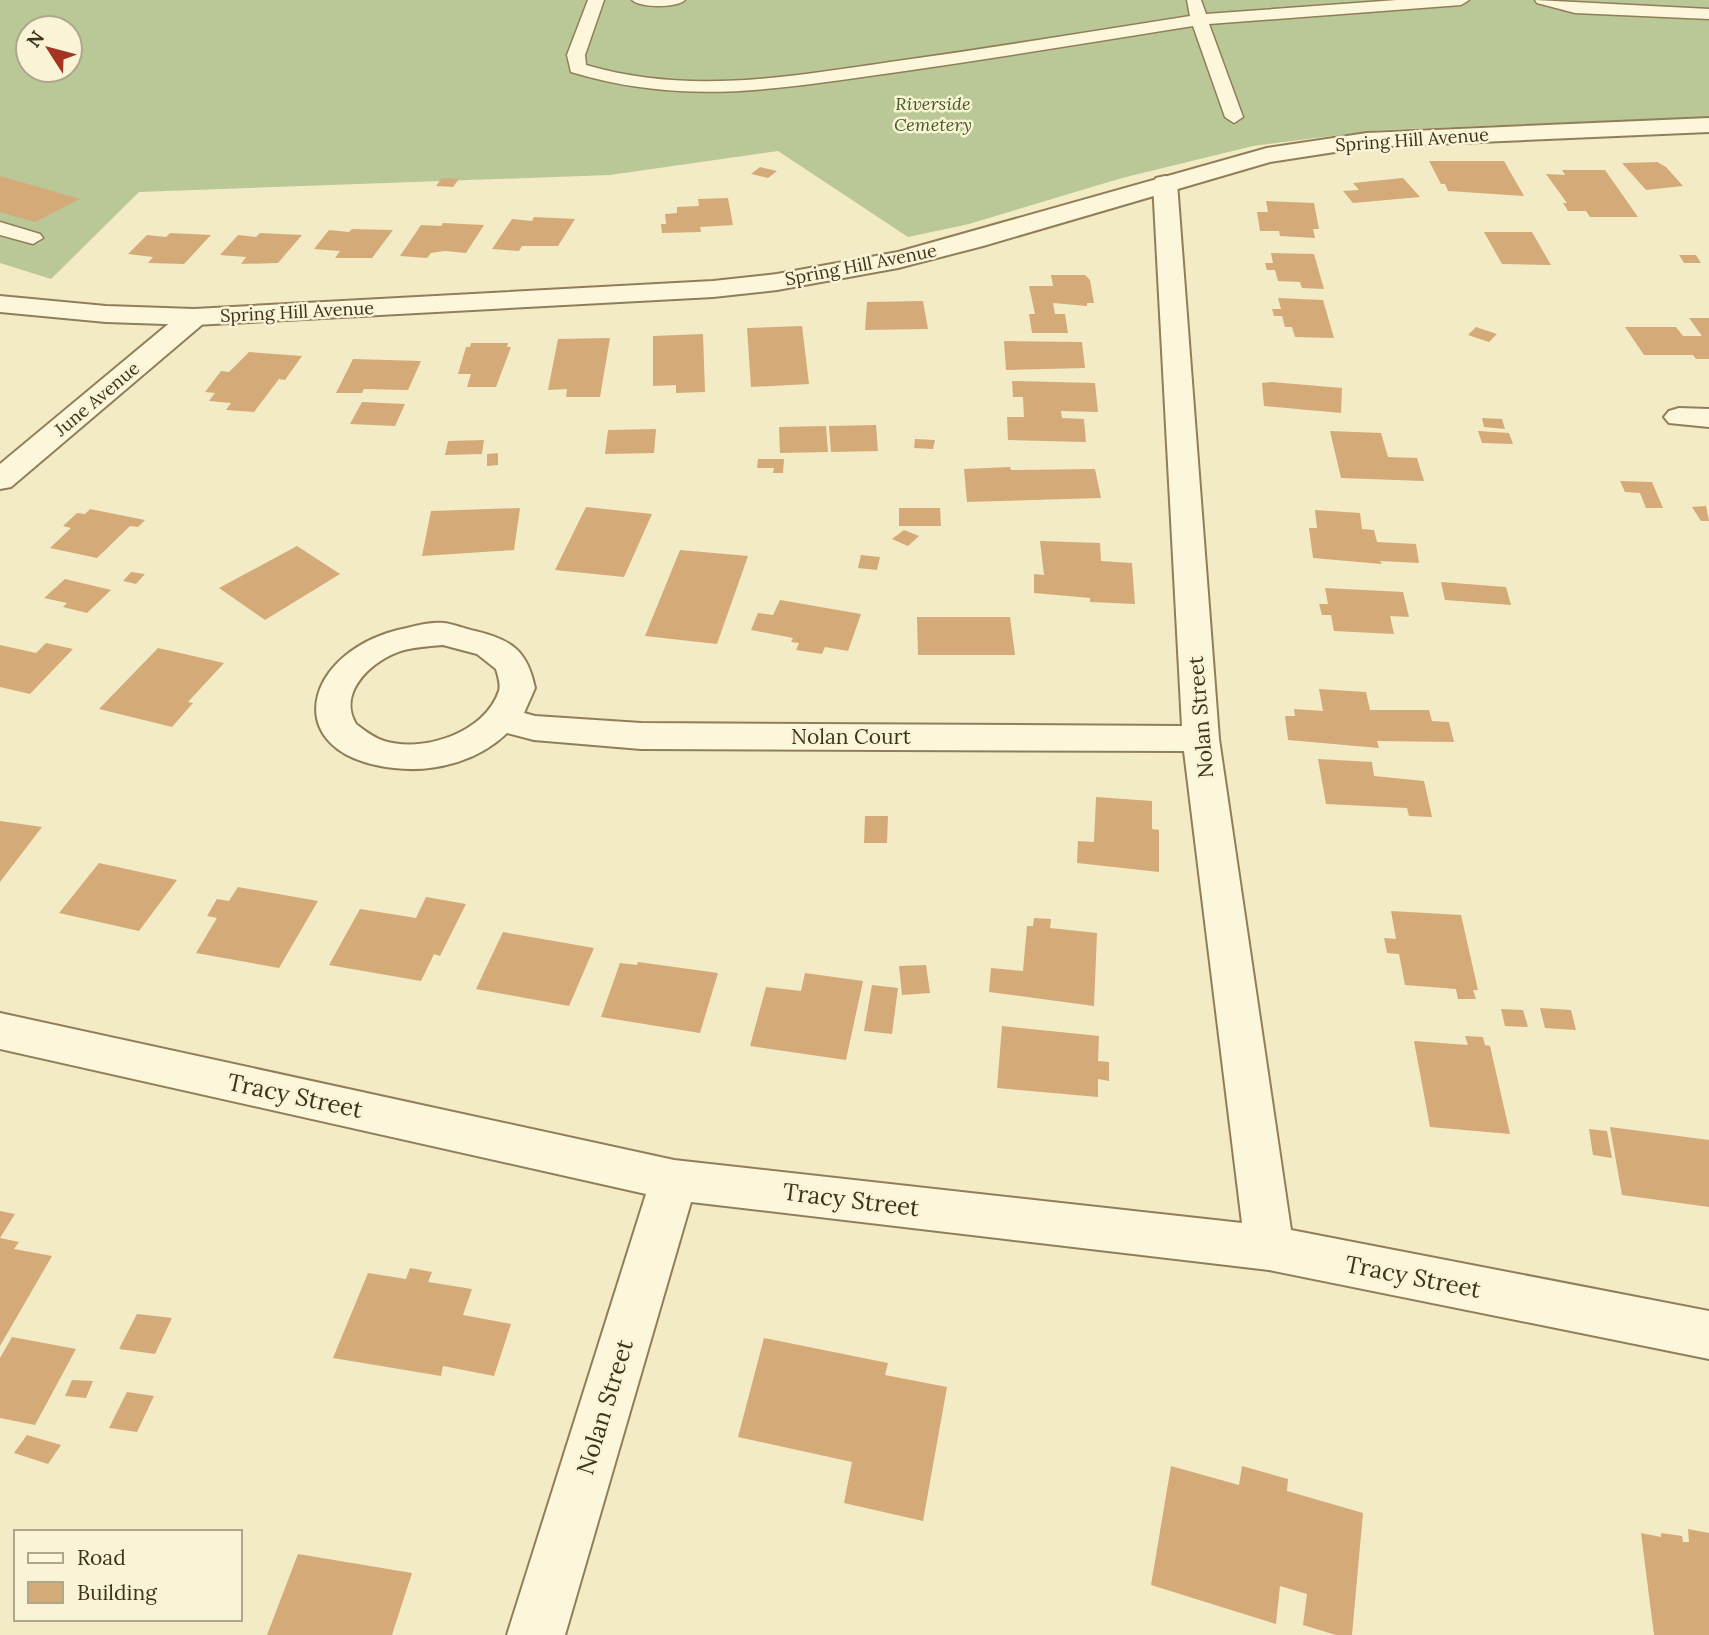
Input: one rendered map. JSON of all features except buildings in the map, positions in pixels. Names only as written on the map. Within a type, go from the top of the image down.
[{"type":"street","name":"Spring Hill Avenue","points":[[0,304],[106,314],[194,317],[614,296],[777,282],[898,260],[974,241],[1267,155],[1367,141],[1709,125]]},
{"type":"street","name":"Nolan Street","points":[[1166,183],[1201,739],[1269,1248]]},
{"type":"street","name":"June Avenue","points":[[0,480],[194,317]]},
{"type":"street","points":[[1679,417],[1709,418]]},
{"type":"street","points":[[443,634],[472,638],[492,645],[510,660],[519,679],[516,701],[504,719],[481,738],[450,751],[417,757],[395,756],[356,746],[339,731],[331,712],[334,690],[356,663],[381,647],[411,637],[443,634]]},
{"type":"street","name":"Nolan Court","points":[[504,719],[534,728],[641,736],[1201,739]]},
{"type":"street","name":"Tracy Street","points":[[0,1031],[674,1180],[1269,1248],[1709,1335]]},
{"type":"street","name":"Nolan Street","points":[[536,1635],[674,1180]]},
{"type":"lane","points":[[596,0],[576,55],[577,68],[610,80],[690,88],[796,81],[1199,20],[1461,0]]},
{"type":"lane","points":[[640,0],[677,0]]},
{"type":"lane","points":[[1193,0],[1234,117]]},
{"type":"lane","points":[[1543,0],[1574,8],[1709,14]]},
{"type":"lane","points":[[0,228],[33,238]]},
{"type":"green space","name":"Riverside Cemetery","points":[[0,0],[1709,0],[1709,117],[1380,130],[1253,146],[1122,178],[969,224],[908,237],[778,151],[610,175],[139,192],[51,279],[0,263]]}]
